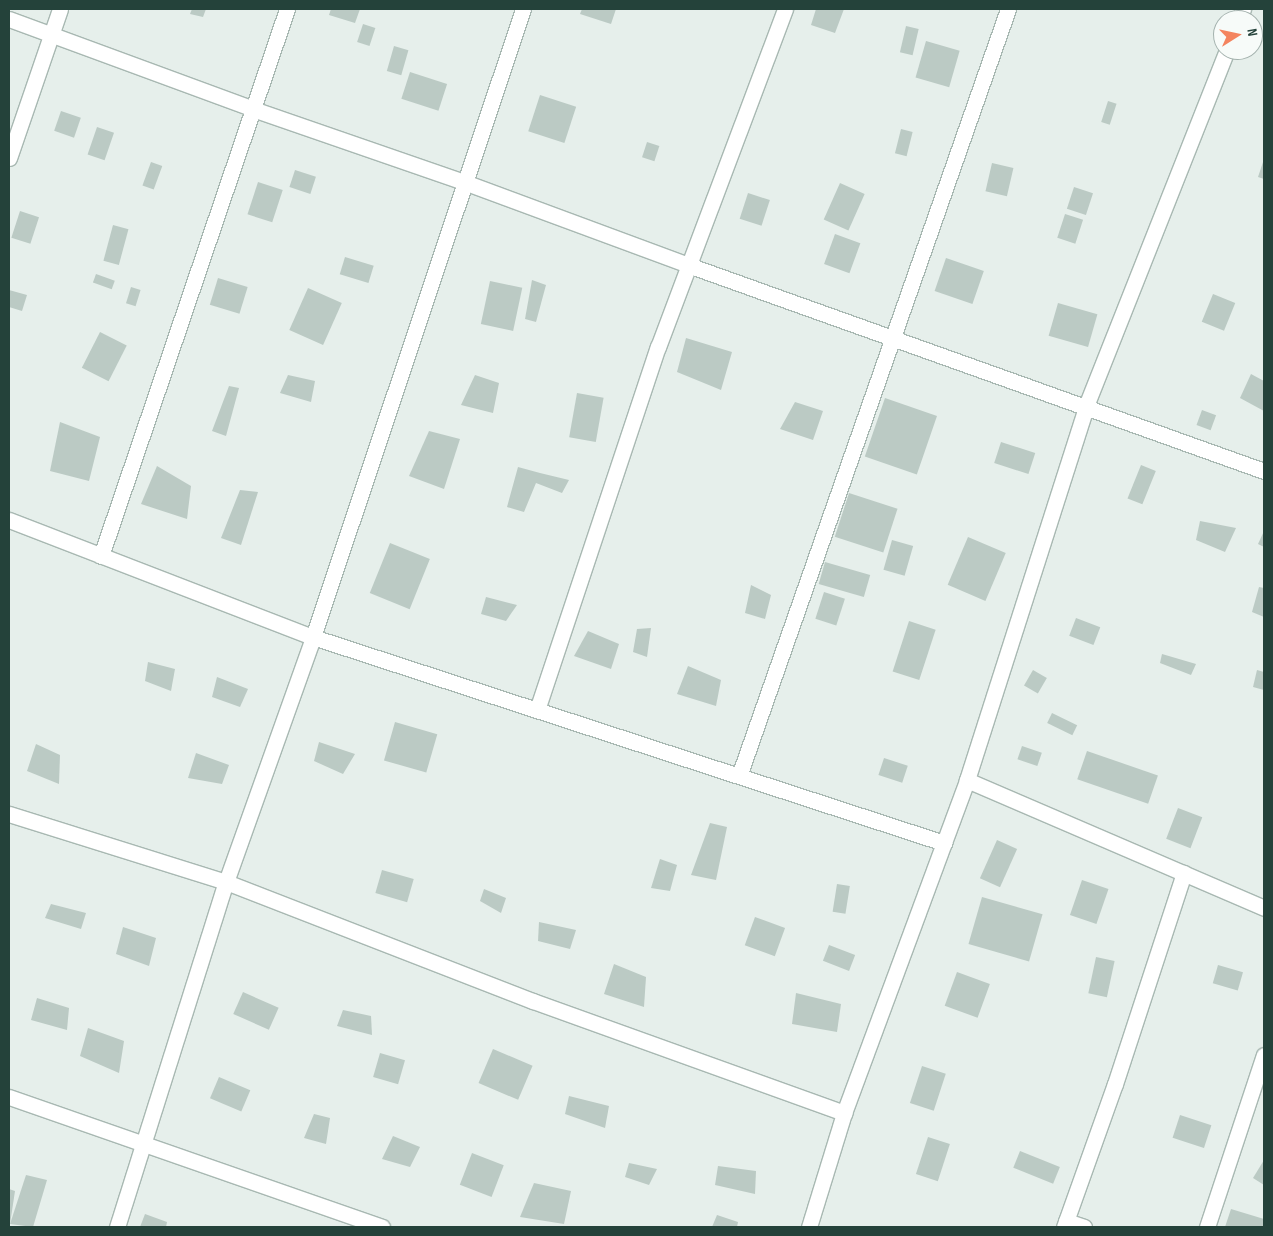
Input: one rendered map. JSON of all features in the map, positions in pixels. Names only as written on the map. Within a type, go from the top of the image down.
[{"type":"street","points":[[9,158],[60,9]]},
{"type":"street","points":[[101,556],[288,9]]},
{"type":"street","points":[[117,1227],[226,882],[313,637],[523,9]]},
{"type":"street","points":[[537,710],[658,347],[785,9]]},
{"type":"street","points":[[739,776],[1008,9]]},
{"type":"street","points":[[9,19],[253,109],[464,182],[688,265],[892,336],[1264,471]]},
{"type":"street","points":[[809,1227],[844,1113],[966,780],[1086,406],[1223,60]]},
{"type":"street","points":[[9,520],[313,637],[944,843]]},
{"type":"street","points":[[966,780],[1264,908]]},
{"type":"street","points":[[9,814],[226,882],[533,1001],[844,1113]]},
{"type":"street","points":[[1084,1227],[1065,1224],[1115,1084],[1184,874]]},
{"type":"street","points":[[1207,1227],[1264,1054]]},
{"type":"street","points":[[9,1097],[382,1227]]},
{"type":"building","points":[[192,9],[206,9],[203,17],[190,14]]},
{"type":"building","points":[[331,9],[360,9],[355,23],[329,15]]},
{"type":"building","points":[[582,9],[616,9],[611,24],[580,14]]},
{"type":"building","points":[[816,9],[844,9],[835,33],[811,25]]},
{"type":"building","points":[[363,24],[375,28],[369,46],[357,42]]},
{"type":"building","points":[[906,26],[919,29],[913,55],[900,52]]},
{"type":"building","points":[[926,41],[960,51],[949,87],[916,78]]},
{"type":"building","points":[[394,46],[408,50],[401,75],[387,71]]},
{"type":"building","points":[[410,72],[447,84],[438,111],[401,99]]},
{"type":"building","points":[[540,95],[576,107],[564,143],[528,131]]},
{"type":"building","points":[[1108,101],[1117,104],[1110,125],[1101,122]]},
{"type":"building","points":[[61,111],[81,118],[74,138],[54,131]]},
{"type":"building","points":[[97,127],[114,133],[105,160],[88,154]]},
{"type":"building","points":[[901,129],[913,132],[907,156],[895,153]]},
{"type":"building","points":[[647,142],[659,146],[654,161],[642,157]]},
{"type":"building","points":[[1264,159],[1264,179],[1258,177]]},
{"type":"building","points":[[151,162],[162,166],[154,190],[142,185]]},
{"type":"building","points":[[992,163],[1013,168],[1007,196],[985,191]]},
{"type":"building","points":[[295,170],[316,177],[310,194],[289,187]]},
{"type":"building","points":[[258,182],[283,190],[272,222],[247,214]]},
{"type":"building","points":[[840,183],[865,194],[848,231],[824,220]]},
{"type":"building","points":[[1074,187],[1093,193],[1086,215],[1067,209]]},
{"type":"building","points":[[748,193],[770,200],[762,226],[740,219]]},
{"type":"building","points":[[20,211],[39,217],[30,244],[11,238]]},
{"type":"building","points":[[1065,214],[1083,220],[1075,244],[1057,238]]},
{"type":"building","points":[[113,225],[128,229],[119,265],[103,261]]},
{"type":"building","points":[[835,234],[860,243],[849,273],[824,264]]},
{"type":"building","points":[[345,257],[374,266],[368,283],[340,274]]},
{"type":"building","points":[[946,258],[984,271],[972,304],[935,291]]},
{"type":"building","points":[[96,274],[115,281],[112,289],[93,282]]},
{"type":"building","points":[[218,278],[248,287],[239,314],[210,305]]},
{"type":"building","points":[[532,280],[546,285],[536,322],[525,319]]},
{"type":"building","points":[[490,281],[522,288],[513,331],[481,324]]},
{"type":"building","points":[[131,287],[141,290],[136,306],[126,303]]},
{"type":"building","points":[[308,288],[342,303],[323,345],[289,330]]},
{"type":"building","points":[[9,290],[27,295],[22,311],[9,307]]},
{"type":"building","points":[[1213,294],[1235,303],[1224,331],[1202,322]]},
{"type":"building","points":[[1058,303],[1097,314],[1088,347],[1049,336]]},
{"type":"building","points":[[100,332],[127,346],[109,381],[82,368]]},
{"type":"building","points":[[686,338],[732,352],[721,390],[677,372]]},
{"type":"building","points":[[1251,374],[1264,381],[1264,411],[1240,398]]},
{"type":"building","points":[[288,375],[315,381],[311,402],[280,393]]},
{"type":"building","points":[[475,375],[499,383],[493,413],[461,405]]},
{"type":"building","points":[[229,386],[239,388],[226,436],[212,431]]},
{"type":"building","points":[[577,393],[604,398],[596,442],[569,437]]},
{"type":"building","points":[[885,398],[937,416],[917,475],[865,457]]},
{"type":"building","points":[[795,402],[823,411],[813,440],[780,429]]},
{"type":"building","points":[[1202,410],[1216,415],[1211,430],[1197,425]]},
{"type":"building","points":[[60,422],[100,437],[89,481],[50,471]]},
{"type":"building","points":[[429,431],[460,439],[444,489],[409,476]]},
{"type":"building","points":[[1001,442],[1035,453],[1028,474],[994,463]]},
{"type":"building","points":[[1141,465],[1156,471],[1142,504],[1128,498]]},
{"type":"building","points":[[157,466],[191,486],[187,519],[141,504]]},
{"type":"building","points":[[518,467],[569,480],[562,493],[536,483],[524,512],[507,507]]},
{"type":"building","points":[[240,490],[258,492],[241,545],[221,538]]},
{"type":"building","points":[[849,493],[898,509],[883,553],[835,537]]},
{"type":"building","points":[[1200,521],[1236,528],[1225,552],[1196,540]]},
{"type":"building","points":[[1264,531],[1264,547],[1258,544]]},
{"type":"building","points":[[968,537],[1006,553],[985,601],[948,585]]},
{"type":"building","points":[[892,540],[913,546],[905,576],[883,570]]},
{"type":"building","points":[[390,543],[430,559],[410,609],[370,593]]},
{"type":"building","points":[[825,562],[870,575],[864,597],[819,584]]},
{"type":"building","points":[[751,585],[771,595],[765,619],[745,613]]},
{"type":"building","points":[[1259,587],[1264,588],[1264,617],[1252,612]]},
{"type":"building","points":[[824,592],[845,599],[836,625],[815,619]]},
{"type":"building","points":[[486,597],[517,605],[506,621],[481,614]]},
{"type":"building","points":[[1076,618],[1100,627],[1093,645],[1069,636]]},
{"type":"building","points":[[909,621],[936,630],[919,680],[893,671]]},
{"type":"building","points":[[651,628],[647,657],[633,652],[637,629]]},
{"type":"building","points":[[588,631],[619,644],[611,669],[574,656]]},
{"type":"building","points":[[1162,654],[1196,664],[1191,675],[1160,663]]},
{"type":"building","points":[[148,662],[175,669],[171,691],[145,681]]},
{"type":"building","points":[[688,666],[721,680],[716,706],[677,694]]},
{"type":"building","points":[[1033,670],[1047,678],[1038,694],[1024,686]]},
{"type":"building","points":[[1257,670],[1264,672],[1264,690],[1253,687]]},
{"type":"building","points":[[217,677],[248,689],[240,707],[212,697]]},
{"type":"building","points":[[1052,713],[1077,725],[1072,735],[1047,723]]},
{"type":"building","points":[[395,722],[437,734],[426,773],[384,760]]},
{"type":"building","points":[[319,742],[355,754],[343,774],[314,761]]},
{"type":"building","points":[[36,744],[60,755],[59,784],[27,771]]},
{"type":"building","points":[[1022,746],[1042,753],[1037,766],[1017,759]]},
{"type":"building","points":[[1087,751],[1158,775],[1148,804],[1077,779]]},
{"type":"building","points":[[196,753],[229,765],[222,784],[188,778]]},
{"type":"building","points":[[884,758],[908,766],[902,783],[878,775]]},
{"type":"building","points":[[1178,808],[1202,817],[1190,848],[1166,839]]},
{"type":"building","points":[[710,823],[727,827],[716,880],[691,875]]},
{"type":"building","points":[[997,840],[1017,849],[1000,887],[980,878]]},
{"type":"building","points":[[660,859],[677,865],[670,891],[651,888]]},
{"type":"building","points":[[382,870],[414,879],[407,902],[375,893]]},
{"type":"building","points":[[1082,880],[1108,889],[1096,924],[1070,915]]},
{"type":"building","points":[[837,884],[850,886],[845,914],[833,912]]},
{"type":"building","points":[[484,889],[506,898],[501,913],[480,901]]},
{"type":"building","points":[[982,897],[1043,914],[1029,961],[968,944]]},
{"type":"building","points":[[51,904],[86,913],[81,929],[45,918]]},
{"type":"building","points":[[755,917],[785,928],[775,956],[745,945]]},
{"type":"building","points":[[539,922],[576,930],[570,949],[538,941]]},
{"type":"building","points":[[123,927],[156,938],[149,966],[116,954]]},
{"type":"building","points":[[829,945],[855,955],[849,971],[823,961]]},
{"type":"building","points":[[1096,957],[1115,961],[1107,997],[1088,993]]},
{"type":"building","points":[[614,964],[646,977],[644,1007],[604,994]]},
{"type":"building","points":[[1218,965],[1243,972],[1238,990],[1213,983]]},
{"type":"building","points":[[957,972],[990,984],[978,1018],[945,1006]]},
{"type":"building","points":[[243,992],[279,1008],[269,1030],[233,1014]]},
{"type":"building","points":[[796,993],[841,1004],[837,1032],[792,1024]]},
{"type":"building","points":[[37,998],[69,1008],[67,1030],[31,1020]]},
{"type":"building","points":[[343,1010],[371,1016],[372,1035],[337,1026]]},
{"type":"building","points":[[88,1028],[124,1041],[119,1073],[80,1056]]},
{"type":"building","points":[[493,1049],[533,1066],[518,1100],[479,1083]]},
{"type":"building","points":[[380,1053],[405,1060],[398,1084],[373,1077]]},
{"type":"building","points":[[922,1066],[946,1074],[934,1111],[910,1103]]},
{"type":"building","points":[[219,1077],[250,1090],[241,1111],[210,1098]]},
{"type":"building","points":[[569,1096],[609,1106],[605,1128],[565,1114]]},
{"type":"building","points":[[314,1114],[330,1118],[326,1144],[304,1138]]},
{"type":"building","points":[[1180,1115],[1211,1125],[1204,1148],[1173,1138]]},
{"type":"building","points":[[393,1136],[420,1147],[410,1167],[382,1159]]},
{"type":"building","points":[[928,1137],[950,1144],[938,1181],[916,1174]]},
{"type":"building","points":[[1020,1151],[1060,1167],[1053,1184],[1013,1168]]},
{"type":"building","points":[[472,1153],[504,1165],[492,1197],[460,1185]]},
{"type":"building","points":[[1264,1160],[1264,1185],[1253,1178]]},
{"type":"building","points":[[629,1163],[657,1169],[649,1185],[625,1177]]},
{"type":"building","points":[[718,1166],[756,1171],[755,1194],[715,1185]]},
{"type":"building","points":[[26,1175],[47,1180],[33,1227],[10,1224]]},
{"type":"building","points":[[534,1183],[571,1191],[564,1224],[520,1217]]},
{"type":"building","points":[[9,1189],[15,1191],[10,1224],[9,1224]]},
{"type":"building","points":[[1231,1209],[1264,1219],[1264,1227],[1225,1227]]},
{"type":"building","points":[[145,1214],[167,1222],[166,1227],[140,1227]]},
{"type":"building","points":[[717,1215],[738,1222],[737,1227],[712,1227]]}]
